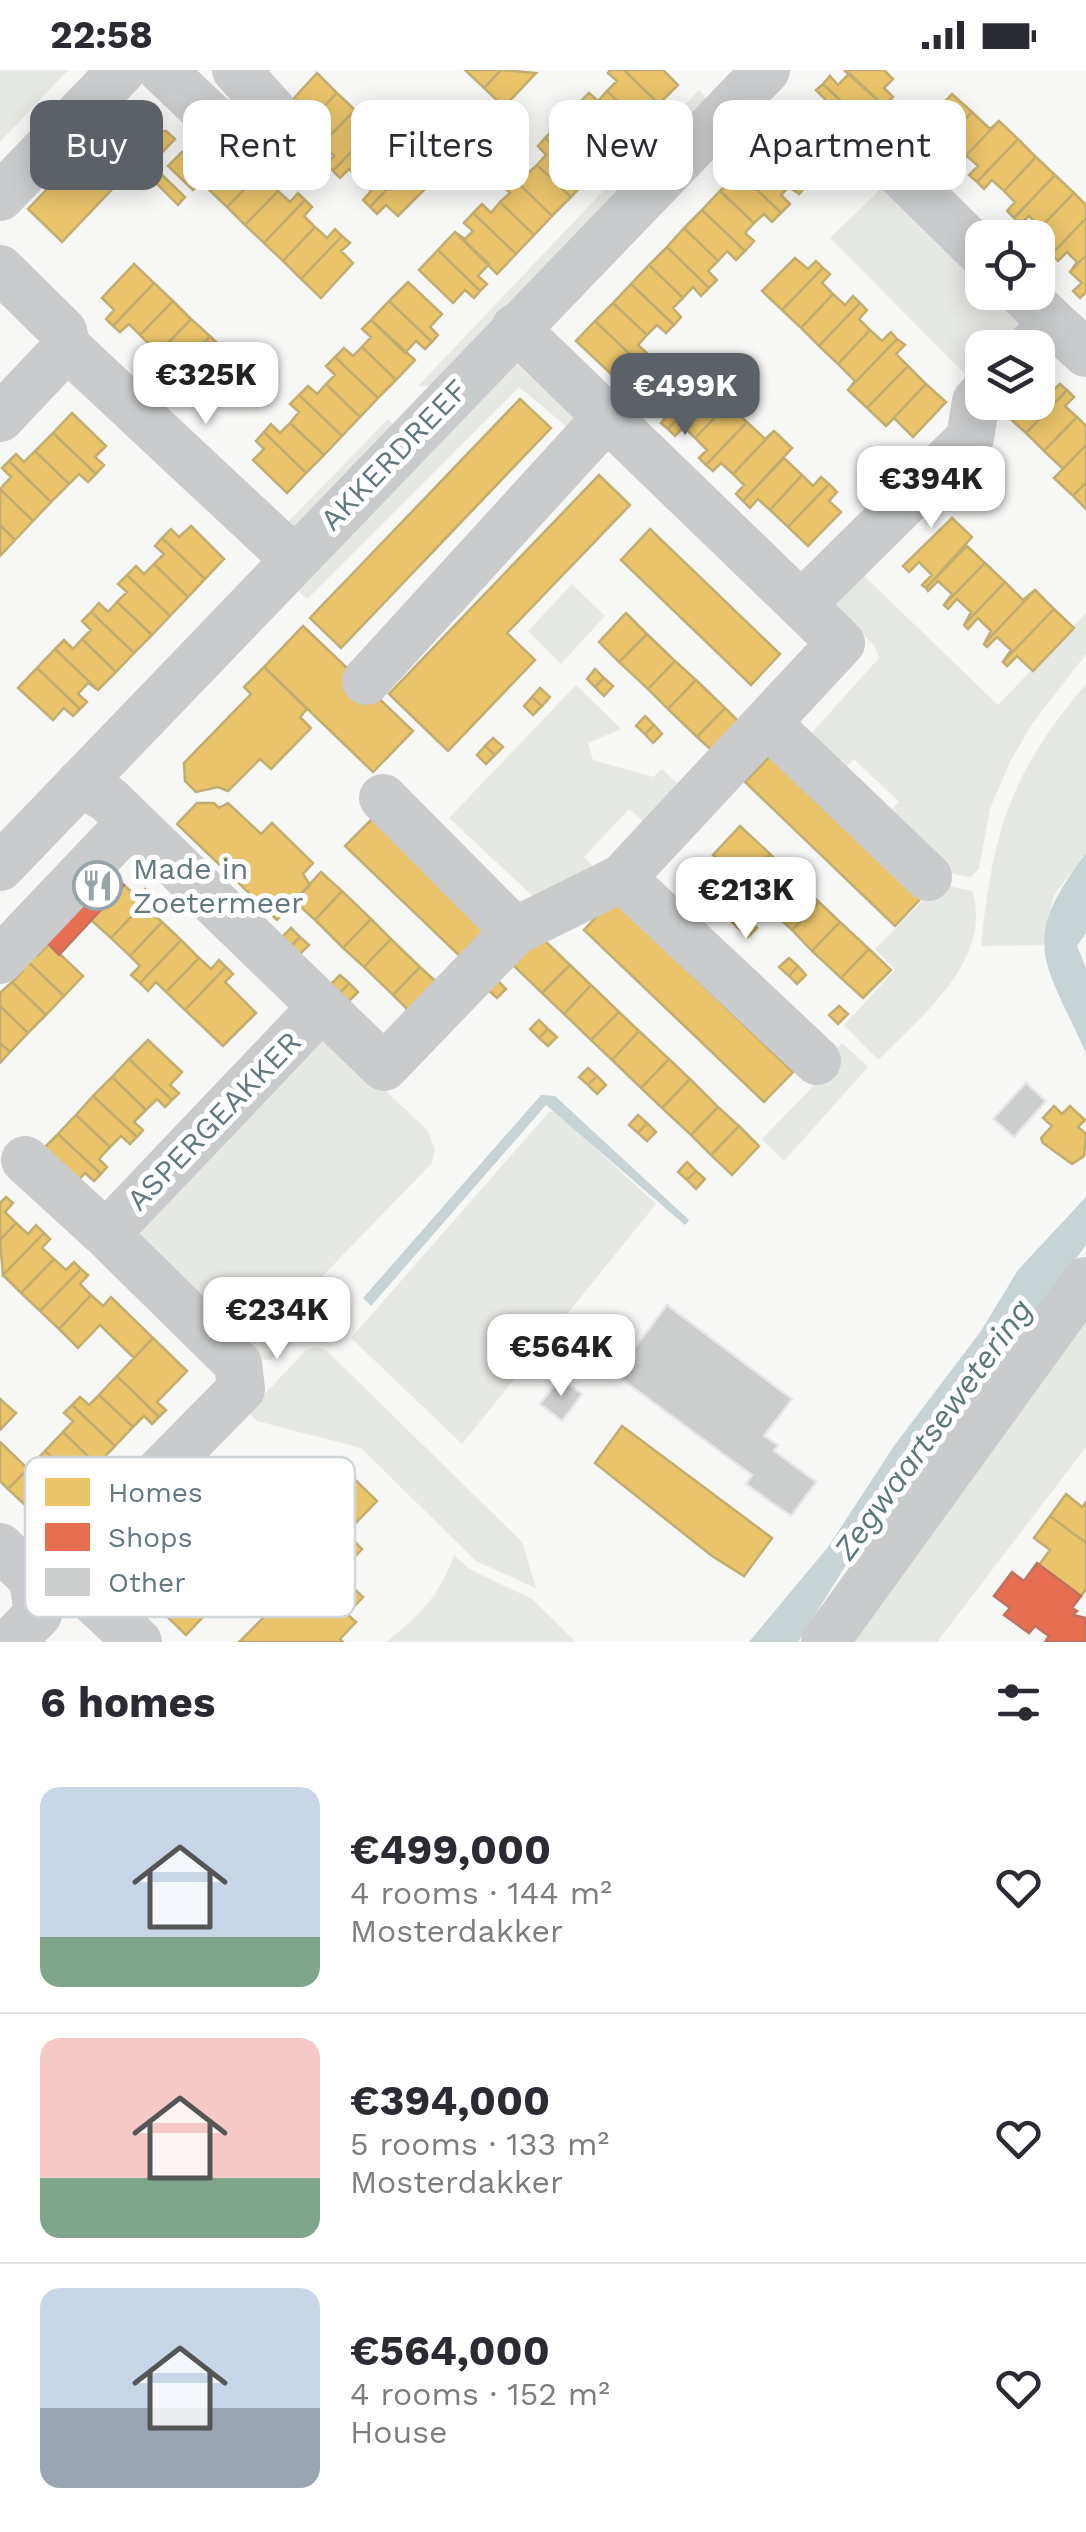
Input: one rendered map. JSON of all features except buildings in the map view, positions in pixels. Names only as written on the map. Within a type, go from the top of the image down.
[{"type":"street","points":[[0,198],[122,70]]},
{"type":"street","points":[[162,70],[257,128],[236,70]]},
{"type":"street","name":"AKKERDREEF","points":[[6,837],[294,559],[515,328],[745,77]]},
{"type":"street","points":[[917,190],[965,237]]},
{"type":"street","points":[[0,269],[63,331],[68,347],[294,559]]},
{"type":"street","points":[[58,784],[108,798],[384,1067],[515,931],[622,878],[841,643],[515,328]]},
{"type":"street","points":[[0,418],[68,347]]},
{"type":"street","points":[[366,681],[608,418]]},
{"type":"street","points":[[802,604],[970,438],[973,420]]},
{"type":"street","points":[[767,723],[928,878]]},
{"type":"street","points":[[383,798],[515,931]]},
{"type":"street","points":[[0,960],[131,822]]},
{"type":"street","points":[[622,878],[817,1062]]},
{"type":"street","name":"ASPERGEAKKER","points":[[106,1234],[322,1008]]},
{"type":"street","name":"ASPERGEAKKER","points":[[26,1160],[238,1364],[241,1388],[160,1457]]},
{"type":"street","points":[[825,1642],[1086,1281]]},
{"type":"street","points":[[12,1642],[35,1617]]},
{"type":"street","points":[[103,1617],[138,1642]]},
{"type":"shaded area","points":[[0,70],[68,70],[40,100],[30,100],[30,110],[0,142]]},
{"type":"shaded area","points":[[699,90],[709,100],[693,117],[693,100],[690,100]]},
{"type":"shaded area","points":[[604,190],[624,190],[439,386],[418,386]]},
{"type":"shaded area","points":[[880,190],[896,190],[965,261],[965,310],[1015,310],[1024,319],[1013,330],[965,330],[965,374],[830,238]]},
{"type":"shaded area","points":[[510,358],[579,421],[571,430],[519,387],[307,599],[292,585]]},
{"type":"shaded area","points":[[388,419],[400,430],[296,534],[286,524]]},
{"type":"shaded area","points":[[859,571],[998,705],[1086,613],[1086,654],[1032,724],[1010,762],[990,808],[979,869],[970,877],[944,872],[886,815],[899,802],[854,759],[841,772],[807,738],[879,658],[874,645],[828,602]]},
{"type":"shaded area","points":[[572,584],[605,616],[561,664],[528,631]]},
{"type":"shaded area","points":[[1086,684],[1086,853],[1054,895],[1043,945],[981,946],[992,869],[1010,805],[1039,747]]},
{"type":"shaded area","points":[[576,685],[621,729],[588,743],[593,760],[653,777],[662,769],[679,785],[646,823],[629,809],[584,857],[597,871],[539,902],[449,818]]},
{"type":"shaded area","points":[[939,884],[972,891],[976,916],[973,940],[949,985],[878,1060],[844,1025],[895,970],[875,949]]},
{"type":"shaded area","points":[[321,1029],[427,1130],[435,1149],[432,1163],[307,1292],[307,1332],[270,1360],[260,1359],[141,1239],[141,1224]]},
{"type":"shaded area","points":[[842,1043],[868,1067],[784,1161],[762,1139],[827,1072],[821,1066]]},
{"type":"shaded area","points":[[549,1112],[556,1112],[656,1204],[462,1444],[351,1338]]},
{"type":"shaded area","points":[[1086,1314],[1086,1447],[937,1642],[852,1642]]},
{"type":"shaded area","points":[[306,1350],[326,1350],[522,1542],[536,1588],[476,1561],[361,1448],[257,1421],[248,1412]]},
{"type":"shaded area","points":[[454,1555],[469,1569],[532,1599],[576,1642],[386,1642],[427,1604]]},
{"type":"water","points":[[1086,853],[1086,933],[1077,946],[1086,968],[1086,1053],[1050,972],[1045,931],[1051,909]]},
{"type":"water","points":[[541,1095],[555,1096],[689,1220],[685,1225],[546,1105],[371,1306],[363,1298]]},
{"type":"water","name":"Zegwaartsewetering","points":[[1086,1197],[1086,1245],[865,1554],[846,1565],[798,1642],[749,1642],[828,1547],[894,1446],[981,1331],[1018,1270]]},
{"type":"place","name":"Made in Zoetermeer","points":[[98,886]]}]
